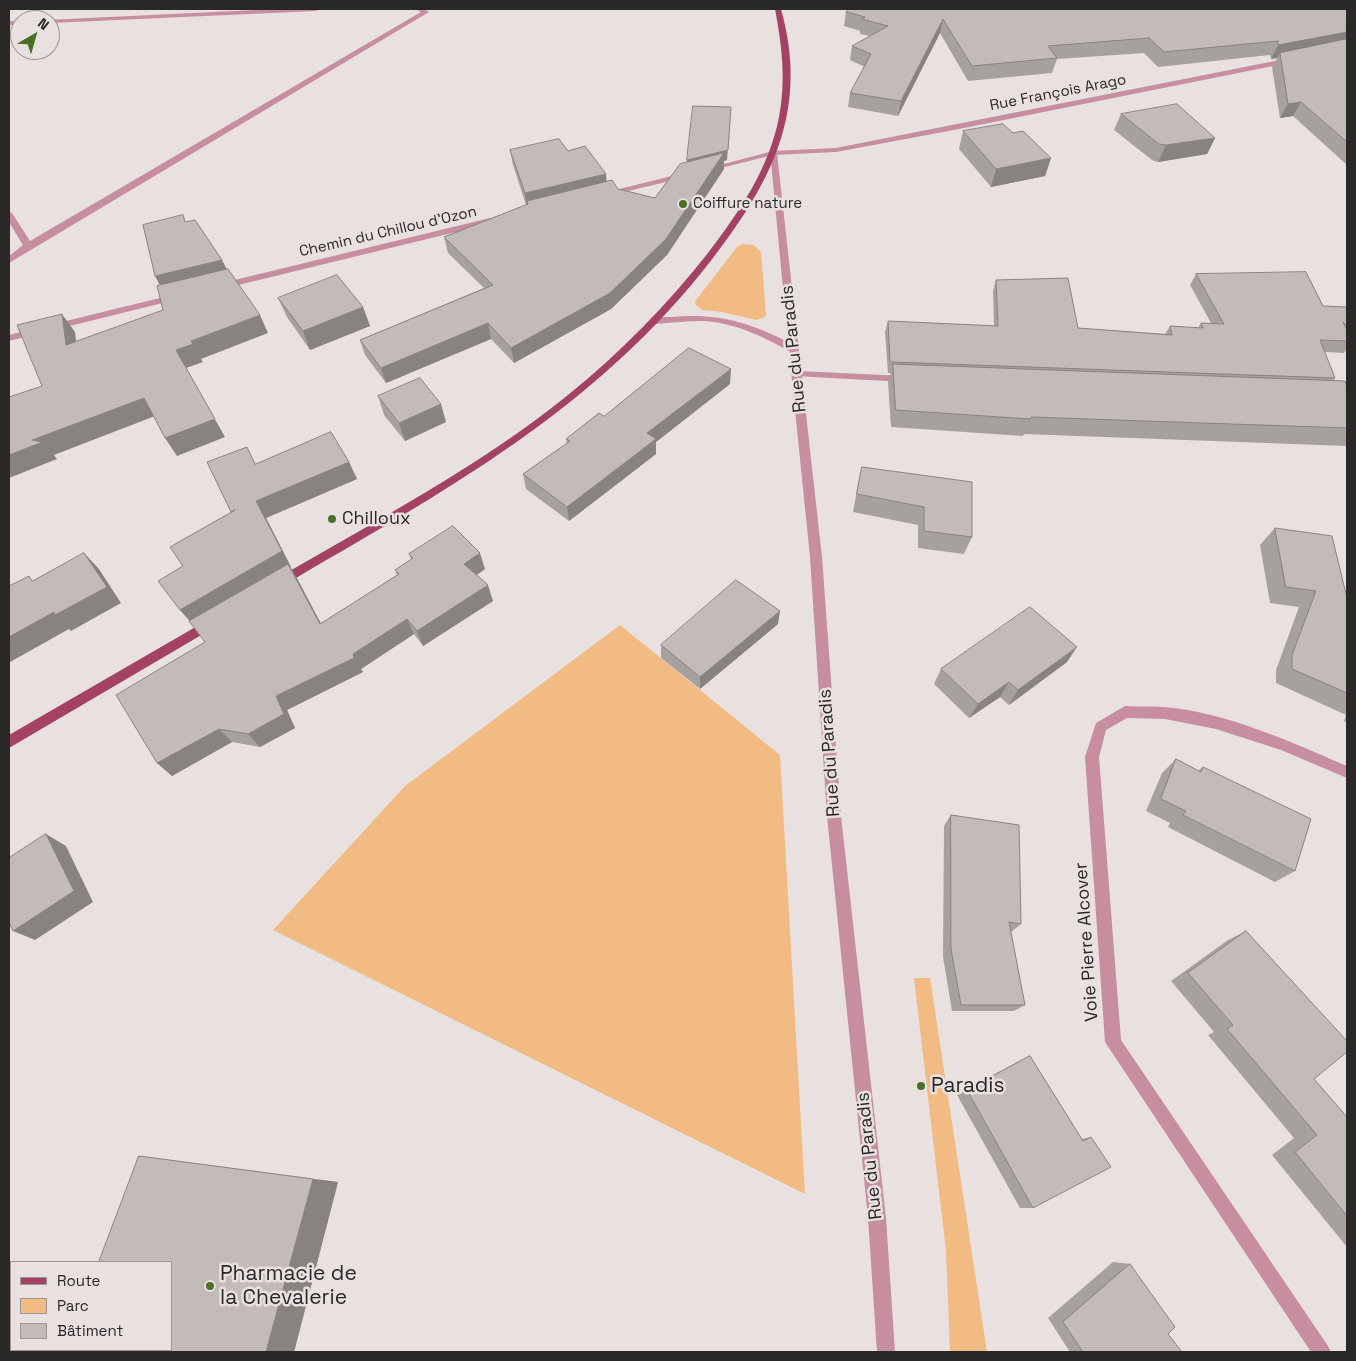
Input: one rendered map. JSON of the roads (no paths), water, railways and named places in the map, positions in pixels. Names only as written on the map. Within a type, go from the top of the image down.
[{"type":"main road","points":[[273,586],[456,478],[515,439],[608,365],[655,321],[697,274],[736,221],[757,187],[773,153],[786,98],[787,57],[778,9]]},
{"type":"main road","points":[[9,742],[222,616]]},
{"type":"street","points":[[60,21],[316,9]]},
{"type":"street","points":[[9,260],[28,246],[426,12],[418,9]]},
{"type":"street","name":"Rue François Arago","points":[[773,153],[836,150],[1299,58]]},
{"type":"street","points":[[703,170],[773,153]]},
{"type":"street","name":"Rue du Paradis","points":[[773,153],[816,556],[834,816],[877,1218],[886,1324],[886,1352]]},
{"type":"street","points":[[596,196],[693,173]]},
{"type":"street","points":[[9,215],[28,246]]},
{"type":"street","name":"Chemin du Chillou d'Ozon","points":[[210,289],[499,219]]},
{"type":"street","points":[[9,338],[181,296]]},
{"type":"street","points":[[655,321],[704,318],[728,322],[750,327],[794,349]]},
{"type":"street","points":[[798,374],[915,379]]},
{"type":"street","name":"Voie Pierre Alcover","points":[[1322,1352],[1113,1042],[1092,757],[1101,727],[1126,712],[1164,713],[1216,723],[1284,745],[1347,772]]},
{"type":"place","name":"Coiffure nature","points":[[683,204]]},
{"type":"place","name":"Chilloux","points":[[332,519]]},
{"type":"place","name":"Paradis","points":[[921,1086]]},
{"type":"place","name":"Pharmacie de la Chevalerie","points":[[210,1286]]}]
